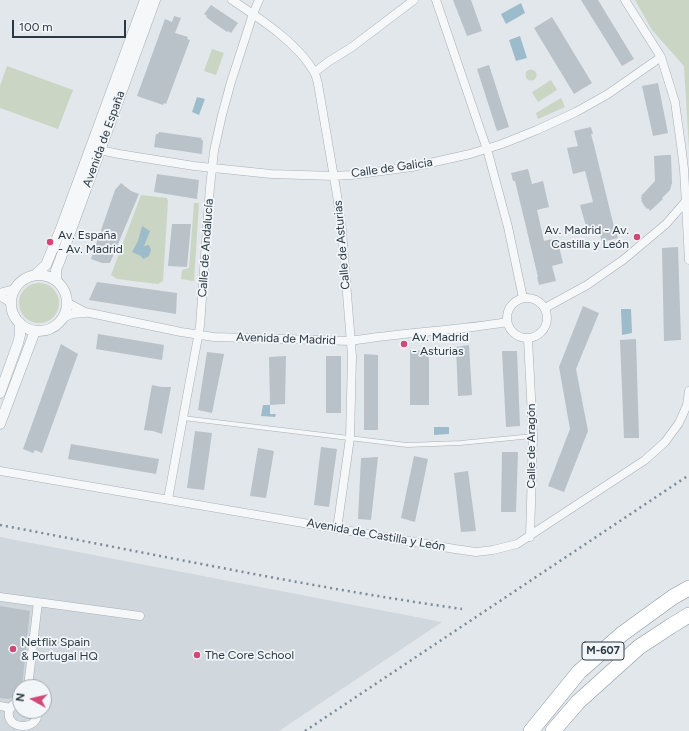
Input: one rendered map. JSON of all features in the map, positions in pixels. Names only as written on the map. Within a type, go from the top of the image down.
[{"type":"highway","name":"M-607","points":[[531,731],[579,672],[590,662],[622,634],[673,597],[689,588]]},
{"type":"highway","name":"M-607","points":[[553,731],[578,702],[639,647],[689,615]]},
{"type":"highway","points":[[562,731],[587,702],[602,680]]},
{"type":"street","name":"Avenida de España","points":[[36,274],[46,265],[60,232],[145,0]]},
{"type":"street","name":"Avenida de España","points":[[56,280],[56,270],[155,0]]},
{"type":"street","name":"Calle de Asturias","points":[[232,0],[253,14],[298,49],[315,72],[334,176],[342,231],[352,356],[350,438],[337,529]]},
{"type":"street","name":"Calle de Andalucía","points":[[168,499],[198,335],[214,151],[231,82],[259,0]]},
{"type":"street","points":[[315,72],[352,47],[414,0]]},
{"type":"street","points":[[436,0],[487,149],[508,227],[523,298]]},
{"type":"street","points":[[625,0],[661,57],[675,102],[687,184],[689,260]]},
{"type":"street","name":"Calle de Galicia","points":[[100,150],[212,169],[271,174],[334,176],[412,167],[487,149],[537,130],[576,112],[608,94],[661,57]]},
{"type":"street","points":[[545,308],[587,284],[623,260],[669,220],[687,200]]},
{"type":"street","points":[[36,274],[50,276],[56,280],[62,285],[68,303],[67,310],[63,318],[53,328],[44,331],[28,329],[20,323],[13,313],[11,303],[14,289],[20,282],[36,274]]},
{"type":"street","points":[[0,294],[14,289]]},
{"type":"street","points":[[0,294],[11,303]]},
{"type":"street","points":[[530,297],[536,299],[542,303],[545,308],[548,317],[547,324],[539,335],[528,339],[518,336],[511,330],[507,322],[507,315],[512,303],[523,298],[530,297]]},
{"type":"street","name":"Avenida de Madrid","points":[[68,303],[85,312],[181,332],[214,336],[351,341],[367,338],[444,331],[507,322]]},
{"type":"street","points":[[63,318],[72,314],[85,312]]},
{"type":"street","points":[[0,393],[18,344],[20,323]]},
{"type":"street","points":[[0,424],[35,331]]},
{"type":"street","name":"Calle de Aragón","points":[[528,339],[533,436],[530,537]]},
{"type":"street","name":"Avenida de Castilla y León","points":[[0,471],[476,552],[493,550],[517,544],[530,537],[645,460],[665,442],[679,424],[687,404],[689,391]]},
{"type":"street","points":[[0,597],[140,616]]},
{"type":"street","points":[[29,679],[38,602]]},
{"type":"street","points":[[0,706],[11,708],[5,716],[13,725],[21,730],[33,725],[37,719]]},
{"type":"lane","points":[[183,418],[407,445],[460,443],[533,436]]},
{"type":"shaded area","name":"The Core School","points":[[0,537],[442,622],[279,731],[0,731]]},
{"type":"green space","points":[[635,0],[689,0],[689,149],[684,66],[652,30]]},
{"type":"green space","points":[[212,49],[224,53],[216,75],[204,71]]},
{"type":"green space","points":[[7,66],[73,90],[58,129],[0,108],[0,86]]},
{"type":"green space","points":[[531,69],[535,71],[537,75],[535,79],[531,81],[527,79],[525,75],[527,71]]},
{"type":"green space","points":[[551,80],[557,90],[538,102],[532,92]]},
{"type":"green space","points":[[561,98],[565,107],[538,119],[536,113]]},
{"type":"green space","points":[[141,195],[167,198],[168,201],[163,281],[158,284],[117,279],[111,275]]},
{"type":"green space","points":[[194,203],[199,203],[194,281],[181,279],[182,270],[189,268]]},
{"type":"green space","points":[[43,283],[50,286],[56,292],[59,303],[58,311],[50,320],[43,323],[35,323],[28,320],[20,311],[19,299],[22,292],[31,284]]},
{"type":"water","points":[[521,3],[525,13],[506,24],[501,14]]},
{"type":"water","points":[[520,36],[527,58],[516,61],[509,40]]},
{"type":"water","points":[[197,97],[205,99],[199,115],[192,112]]},
{"type":"water","points":[[142,226],[150,231],[144,246],[149,245],[151,250],[149,256],[143,259],[141,256],[132,252],[138,241]]},
{"type":"water","points":[[621,309],[631,309],[632,333],[622,335]]},
{"type":"water","points":[[263,405],[270,405],[270,414],[276,414],[275,417],[261,416]]},
{"type":"water","points":[[434,427],[449,427],[449,434],[434,435]]},
{"type":"building","points":[[453,0],[471,0],[482,31],[467,36]]},
{"type":"building","points":[[581,0],[598,0],[634,59],[622,66]]},
{"type":"building","points":[[211,5],[238,23],[231,33],[228,31],[227,32],[206,17],[207,16],[204,14]]},
{"type":"building","points":[[174,16],[181,18],[175,33],[188,37],[187,39],[190,40],[166,104],[164,103],[163,105],[137,96],[165,19],[172,22]]},
{"type":"building","points":[[552,17],[592,83],[574,94],[534,28]]},
{"type":"building","points":[[489,65],[509,127],[497,131],[477,69]]},
{"type":"building","points":[[658,83],[668,133],[653,136],[642,86]]},
{"type":"building","points":[[591,127],[593,134],[591,134],[618,238],[602,242],[598,227],[587,230],[580,205],[593,202],[585,171],[573,174],[567,148],[578,146],[574,131]]},
{"type":"building","points":[[159,132],[202,138],[202,154],[154,147],[156,134]]},
{"type":"building","points":[[671,155],[672,183],[670,190],[650,211],[641,201],[641,196],[655,181],[654,156]]},
{"type":"building","points":[[528,169],[532,184],[543,181],[549,207],[537,210],[544,241],[557,238],[563,263],[552,266],[556,281],[539,285],[515,181],[513,181],[511,173]]},
{"type":"building","points":[[157,174],[199,180],[197,199],[154,192]]},
{"type":"building","points":[[121,183],[131,191],[139,194],[110,263],[102,263],[91,259],[115,190]]},
{"type":"building","points":[[172,224],[191,224],[187,267],[168,266]]},
{"type":"building","points":[[678,247],[681,340],[664,341],[662,248]]},
{"type":"building","points":[[97,282],[177,293],[176,314],[89,300]]},
{"type":"building","points":[[583,306],[599,313],[576,369],[588,431],[564,492],[548,486],[570,429],[559,367]]},
{"type":"building","points":[[98,334],[164,345],[162,360],[96,349]]},
{"type":"building","points":[[636,339],[639,438],[624,438],[620,340]]},
{"type":"building","points":[[61,344],[78,354],[42,453],[35,450],[33,453],[23,449]]},
{"type":"building","points":[[469,345],[472,395],[458,396],[456,347]]},
{"type":"building","points":[[410,350],[429,351],[429,405],[410,405]]},
{"type":"building","points":[[502,351],[517,351],[520,426],[506,427]]},
{"type":"building","points":[[207,352],[224,354],[212,413],[198,410]]},
{"type":"building","points":[[364,354],[378,355],[378,430],[364,430]]},
{"type":"building","points":[[286,356],[285,404],[270,405],[269,357]]},
{"type":"building","points":[[326,356],[341,356],[341,413],[326,413]]},
{"type":"building","points":[[152,385],[171,387],[162,434],[144,430]]},
{"type":"building","points":[[195,431],[212,433],[204,490],[187,488]]},
{"type":"building","points":[[71,444],[159,459],[156,474],[68,459]]},
{"type":"building","points":[[321,447],[337,449],[329,507],[314,505]]},
{"type":"building","points":[[258,448],[274,451],[266,498],[250,496]]},
{"type":"building","points":[[502,452],[518,452],[516,512],[501,512]]},
{"type":"building","points":[[414,456],[428,459],[415,522],[401,518]]},
{"type":"building","points":[[378,457],[371,520],[358,519],[361,458]]},
{"type":"building","points":[[468,471],[476,531],[461,532],[454,473]]},
{"type":"building","name":"Netflix Spain & Portugal HQ","points":[[0,606],[30,611],[23,679],[12,679],[12,698],[0,698]]},
{"type":"railway","points":[[305,731],[689,475]]},
{"type":"railway","points":[[0,525],[346,591],[462,609]]},
{"type":"place","name":"Av. Madrid - Av. Castilla y León","points":[[637,237]]},
{"type":"place","name":"Av. España - Av. Madrid","points":[[50,242]]},
{"type":"place","name":"Av. Madrid - Asturias","points":[[404,344]]},
{"type":"place","name":"Netflix Spain & Portugal HQ","points":[[13,649]]},
{"type":"place","name":"The Core School","points":[[197,655]]}]
